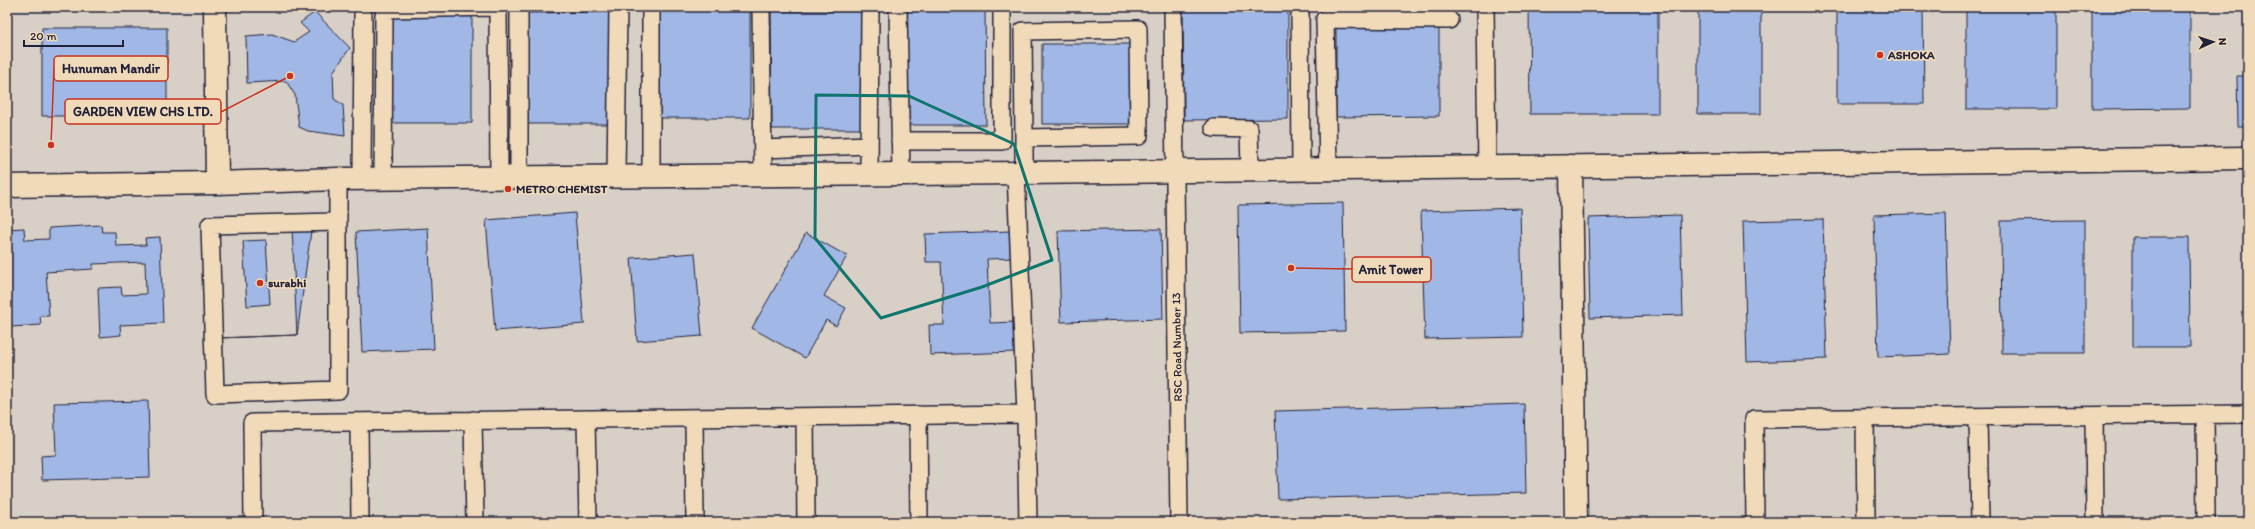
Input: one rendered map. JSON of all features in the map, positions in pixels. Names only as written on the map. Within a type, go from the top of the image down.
[{"type":"street","points":[[215,7],[217,183]]},
{"type":"street","points":[[7,186],[217,183],[338,179],[1175,172],[2248,158]]},
{"type":"street","points":[[1571,166],[1576,522]]},
{"type":"lane","points":[[384,179],[384,9],[498,7],[509,177]]},
{"type":"lane","points":[[509,177],[519,7]]},
{"type":"lane","points":[[616,176],[618,7]]},
{"type":"lane","points":[[651,7],[651,176]]},
{"type":"lane","points":[[755,7],[758,175]]},
{"type":"lane","points":[[758,175],[763,149],[761,7]]},
{"type":"lane","points":[[869,174],[870,7]]},
{"type":"lane","points":[[898,7],[901,174]]},
{"type":"lane","points":[[900,141],[1002,141],[1002,7]]},
{"type":"lane","name":"RSC Road Number 13","points":[[1173,7],[1180,522]]},
{"type":"lane","points":[[1300,7],[1301,170]]},
{"type":"lane","points":[[1485,7],[1487,168]]},
{"type":"lane","points":[[362,179],[363,15]]},
{"type":"lane","points":[[1328,169],[1325,19],[1449,20]]},
{"type":"lane","points":[[1024,138],[1139,136],[1138,29],[1023,31],[1024,138],[1020,173],[1028,522]]},
{"type":"lane","points":[[1214,128],[1249,129],[1250,170]]},
{"type":"lane","points":[[763,149],[869,145]]},
{"type":"lane","points":[[338,179],[338,222],[338,390],[215,394],[210,225],[338,222]]},
{"type":"lane","points":[[253,522],[252,423],[1026,414]]},
{"type":"lane","points":[[2205,414],[2206,522]]},
{"type":"lane","points":[[1755,522],[1754,419],[2248,414]]},
{"type":"lane","points":[[918,415],[919,522]]},
{"type":"lane","points":[[2094,416],[2095,522]]},
{"type":"lane","points":[[804,417],[806,522]]},
{"type":"lane","points":[[1978,417],[1980,522]]},
{"type":"lane","points":[[694,418],[695,522]]},
{"type":"lane","points":[[1865,418],[1866,522]]},
{"type":"lane","points":[[586,419],[588,522]]},
{"type":"lane","points":[[473,420],[475,522]]},
{"type":"lane","points":[[359,422],[360,522]]},
{"type":"highlighted area","points":[[816,95],[909,96],[1014,144],[1052,260],[982,287],[881,318],[815,238]]},
{"type":"building","points":[[656,7],[750,7],[750,118],[657,118]]},
{"type":"building","points":[[905,7],[985,7],[986,125],[906,125]]},
{"type":"building","points":[[1183,7],[1288,7],[1288,119],[1184,120]]},
{"type":"building","points":[[1529,7],[1658,7],[1658,114],[1530,114]]},
{"type":"building","points":[[1698,7],[1761,7],[1761,114],[1698,114]]},
{"type":"building","name":"ASHOKA","points":[[1837,7],[1923,7],[1924,104],[1837,104]]},
{"type":"building","points":[[1966,7],[2056,7],[2056,109],[1966,109]]},
{"type":"building","points":[[2092,7],[2190,7],[2190,108],[2092,109]]},
{"type":"building","points":[[2245,7],[2248,7],[2248,26],[2245,26]]},
{"type":"building","points":[[771,11],[863,11],[863,129],[772,129]]},
{"type":"building","points":[[315,12],[350,48],[333,72],[334,99],[343,105],[345,136],[308,131],[299,127],[295,95],[286,81],[247,83],[246,36],[272,34],[294,42],[309,32],[300,23]]},
{"type":"building","points":[[610,12],[610,124],[520,124],[520,13]]},
{"type":"building","points":[[472,15],[472,123],[392,123],[391,16]]},
{"type":"building","points":[[1439,26],[1439,116],[1336,117],[1336,27]]},
{"type":"building","points":[[42,28],[167,28],[167,116],[42,116]]},
{"type":"building","points":[[1042,44],[1134,44],[1134,124],[1042,124]]},
{"type":"building","points":[[2237,76],[2248,76],[2248,126],[2238,126]]},
{"type":"building","points":[[1343,203],[1345,331],[1240,333],[1238,205]]},
{"type":"building","points":[[1520,208],[1523,337],[1425,339],[1421,211]]},
{"type":"building","points":[[575,213],[584,324],[495,331],[486,220]]},
{"type":"building","points":[[1946,213],[1950,354],[1878,357],[1874,215]]},
{"type":"building","points":[[1680,215],[1683,315],[1590,318],[1588,218]]},
{"type":"building","points":[[1823,219],[1827,359],[1747,362],[1743,221]]},
{"type":"building","points":[[2085,220],[2085,353],[2002,353],[2001,221]]},
{"type":"building","points":[[101,225],[102,232],[115,232],[116,246],[146,245],[145,238],[160,237],[163,323],[120,325],[121,335],[100,337],[98,288],[121,287],[122,295],[146,294],[145,262],[93,264],[93,269],[46,272],[49,316],[40,316],[41,325],[11,327],[7,229],[24,228],[25,240],[49,239],[49,228]]},
{"type":"building","name":"surabhi","points":[[292,228],[297,335],[219,338],[214,231]],"holes":[[[266,240],[270,304],[247,306],[243,241]]]},
{"type":"building","points":[[428,228],[434,349],[362,352],[356,232]]},
{"type":"building","points":[[1161,229],[1163,319],[1061,322],[1058,231]]},
{"type":"building","name":"surabhi","points":[[214,231],[311,231],[297,335],[219,338]]},
{"type":"building","points":[[1011,231],[1012,258],[987,259],[990,323],[1014,322],[1016,352],[930,355],[929,325],[944,325],[941,262],[926,262],[925,234]]},
{"type":"building","points":[[806,233],[847,256],[824,296],[846,308],[836,326],[826,320],[805,358],[752,328]]},
{"type":"building","points":[[2133,237],[2189,237],[2190,347],[2133,347]]},
{"type":"building","points":[[695,253],[702,336],[637,341],[631,258]]},
{"type":"building","points":[[148,401],[150,477],[42,480],[41,456],[56,455],[54,403]]},
{"type":"building","points":[[1524,404],[1526,493],[1278,499],[1275,411]]},
{"type":"place","name":"ASHOKA","points":[[1880,55]]},
{"type":"place","name":"GARDEN VIEW CHS LTD.","points":[[290,76]]},
{"type":"place","name":"Hunuman Mandir","points":[[51,145]]},
{"type":"place","name":"METRO CHEMIST","points":[[508,189]]},
{"type":"place","name":"Amit Tower","points":[[1291,268]]},
{"type":"place","name":"surabhi","points":[[260,283]]}]
